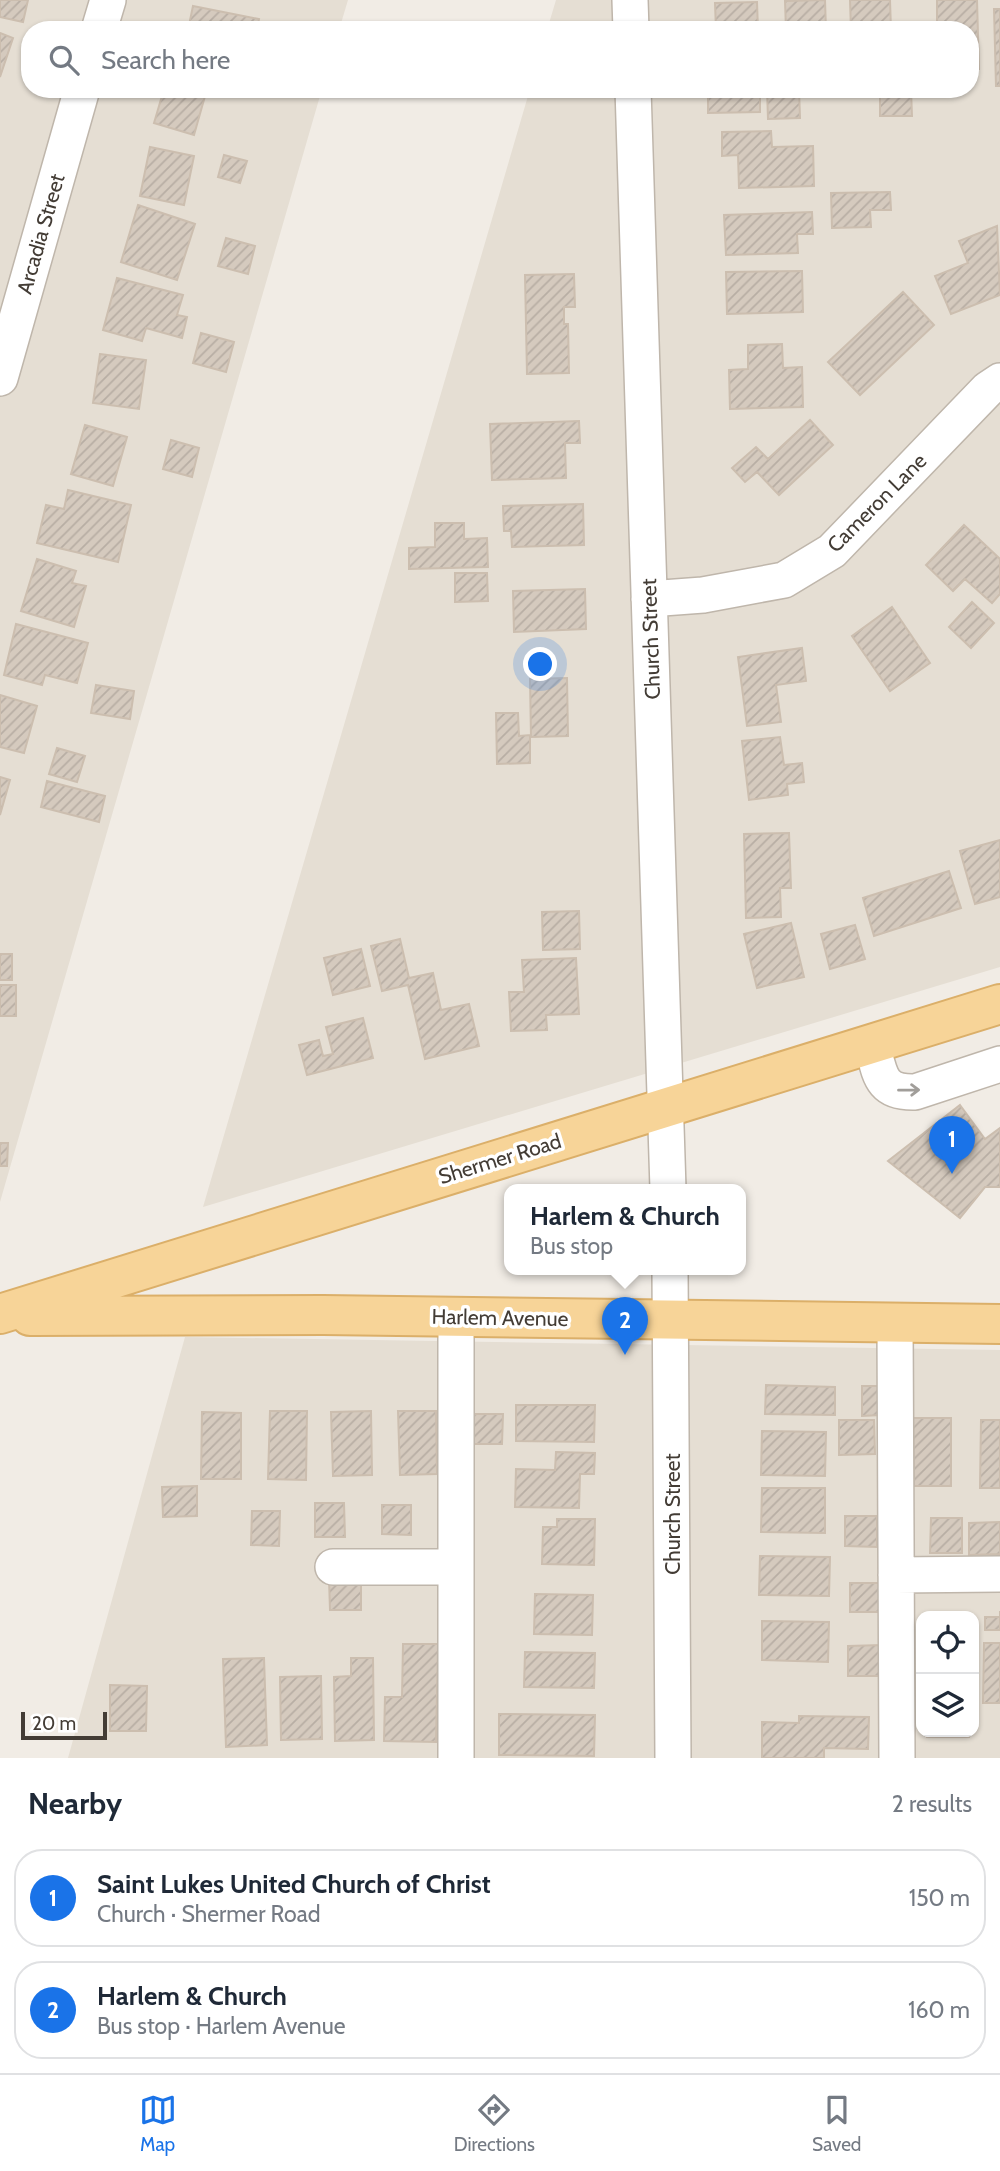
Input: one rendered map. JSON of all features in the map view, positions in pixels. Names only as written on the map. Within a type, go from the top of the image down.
[{"type":"main road","name":"Shermer Road","points":[[0,1315],[1000,1004]]},
{"type":"main road","name":"Harlem Avenue","points":[[0,1315],[456,1317],[1000,1324]]},
{"type":"street","points":[[102,21],[108,0]]},
{"type":"street","points":[[631,0],[631,21]]},
{"type":"street","name":"Arcadia Street","points":[[0,378],[79,98]]},
{"type":"street","name":"Church Street","points":[[633,98],[668,1184]]},
{"type":"street","name":"Cameron Lane","points":[[649,599],[703,595],[784,580],[832,551],[988,389],[1000,380]]},
{"type":"street","points":[[872,1044],[882,1080],[888,1087],[904,1093],[915,1092],[1000,1064]]},
{"type":"street","name":"Church Street","points":[[670,1275],[673,1758]]},
{"type":"street","points":[[456,1317],[456,1758]]},
{"type":"street","points":[[895,1323],[897,1758]]},
{"type":"street","points":[[333,1567],[456,1567]]},
{"type":"street","points":[[896,1575],[1000,1574]]},
{"type":"shaded area","points":[[0,0],[348,0],[342,21],[21,21],[21,98],[319,98],[0,1202]]},
{"type":"shaded area","points":[[556,0],[1000,0],[1000,967],[203,1207],[527,98],[979,98],[979,21],[550,21]]},
{"type":"shaded area","points":[[185,1337],[1000,1350],[1000,1758],[68,1758]]},
{"type":"building","points":[[0,0],[28,0],[23,21],[0,17]]},
{"type":"building","points":[[825,0],[826,21],[786,21],[785,1]]},
{"type":"building","points":[[850,0],[890,0],[891,21],[851,21]]},
{"type":"building","points":[[937,0],[977,0],[978,21],[937,21]]},
{"type":"building","points":[[757,2],[758,21],[716,21],[715,3]]},
{"type":"building","points":[[193,6],[259,19],[259,21],[190,21]]},
{"type":"building","points":[[994,9],[1000,9],[1000,86],[996,86]]},
{"type":"building","points":[[0,33],[13,38],[0,77]]},
{"type":"building","points":[[161,98],[204,98],[194,135],[154,123]]},
{"type":"building","points":[[708,98],[760,98],[760,112],[708,113]]},
{"type":"building","points":[[767,98],[799,98],[800,118],[768,119]]},
{"type":"building","points":[[880,98],[911,98],[912,116],[880,116]]},
{"type":"building","points":[[771,131],[772,147],[813,146],[814,186],[739,188],[738,155],[722,156],[722,132]]},
{"type":"building","points":[[150,147],[194,156],[184,205],[140,196]]},
{"type":"building","points":[[224,155],[247,161],[240,183],[218,177]]},
{"type":"building","points":[[890,192],[891,210],[870,210],[871,227],[832,228],[831,193]]},
{"type":"building","points":[[138,205],[195,224],[177,280],[121,262]]},
{"type":"building","points":[[812,212],[813,234],[797,234],[798,253],[726,255],[724,215]]},
{"type":"building","points":[[997,226],[1000,295],[951,314],[935,276],[968,263],[959,241]]},
{"type":"building","points":[[226,238],[255,246],[248,274],[218,266]]},
{"type":"building","points":[[802,271],[803,312],[727,314],[726,272]]},
{"type":"building","points":[[574,274],[575,307],[564,307],[564,324],[568,324],[569,373],[527,374],[525,275]]},
{"type":"building","points":[[117,278],[183,295],[177,315],[187,317],[182,338],[146,328],[142,341],[103,330]]},
{"type":"building","points":[[903,292],[934,325],[860,395],[828,362]]},
{"type":"building","points":[[201,333],[234,342],[226,372],[193,363]]},
{"type":"building","points":[[782,344],[783,368],[802,367],[803,407],[730,409],[729,370],[748,369],[748,345]]},
{"type":"building","points":[[100,354],[146,360],[139,409],[93,403]]},
{"type":"building","points":[[810,420],[833,445],[779,495],[757,472],[745,482],[732,468],[756,447],[768,459]]},
{"type":"building","points":[[579,421],[580,443],[565,443],[566,478],[492,480],[490,424]]},
{"type":"building","points":[[85,425],[127,437],[113,486],[71,474]]},
{"type":"building","points":[[171,440],[199,448],[192,477],[163,469]]},
{"type":"building","points":[[68,490],[131,505],[118,562],[37,543],[46,505],[64,509]]},
{"type":"building","points":[[583,504],[584,545],[512,547],[511,531],[504,531],[503,506]]},
{"type":"building","points":[[435,523],[464,523],[464,539],[487,538],[488,567],[409,569],[409,548],[435,547]]},
{"type":"building","points":[[964,525],[1000,559],[1000,594],[992,603],[965,579],[953,591],[926,565]]},
{"type":"building","points":[[37,559],[76,571],[72,583],[86,586],[74,627],[21,611]]},
{"type":"building","points":[[455,573],[487,573],[488,601],[455,602]]},
{"type":"building","points":[[585,589],[586,629],[514,632],[513,591]]},
{"type":"building","points":[[972,602],[994,623],[971,648],[949,627]]},
{"type":"building","points":[[892,607],[930,663],[890,691],[852,636]]},
{"type":"building","points":[[16,624],[88,643],[77,683],[45,675],[42,685],[4,675]]},
{"type":"building","points":[[802,648],[806,681],[776,685],[781,722],[747,726],[738,657]]},
{"type":"building","points":[[567,678],[568,736],[531,737],[530,679]]},
{"type":"building","points":[[96,685],[134,691],[130,719],[91,713]]},
{"type":"building","points":[[0,695],[37,706],[24,753],[0,747]]},
{"type":"building","points":[[496,713],[518,713],[519,736],[530,735],[530,763],[497,764]]},
{"type":"building","points":[[780,737],[784,765],[802,763],[804,782],[787,784],[788,795],[749,800],[742,741]]},
{"type":"building","points":[[57,748],[85,756],[77,782],[49,774]]},
{"type":"building","points":[[0,777],[10,780],[0,815]]},
{"type":"building","points":[[47,781],[105,796],[99,822],[41,807]]},
{"type":"building","points":[[789,833],[791,888],[780,888],[781,917],[746,918],[744,834]]},
{"type":"building","points":[[1000,840],[1000,897],[975,904],[960,851]]},
{"type":"building","points":[[949,871],[961,908],[874,936],[863,898]]},
{"type":"building","points":[[579,911],[580,949],[543,950],[542,912]]},
{"type":"building","points":[[791,923],[804,977],[757,988],[744,934]]},
{"type":"building","points":[[855,925],[865,959],[830,969],[821,934]]},
{"type":"building","points":[[400,939],[409,978],[433,973],[441,1010],[469,1004],[479,1046],[425,1059],[408,985],[382,991],[371,946]]},
{"type":"building","points":[[361,949],[370,986],[333,995],[324,958]]},
{"type":"building","points":[[0,954],[12,954],[12,980],[0,980]]},
{"type":"building","points":[[576,958],[579,1014],[546,1015],[547,1030],[511,1031],[509,992],[524,992],[522,960]]},
{"type":"building","points":[[0,985],[16,985],[16,1016],[0,1016]]},
{"type":"building","points":[[363,1018],[373,1058],[307,1075],[299,1045],[319,1040],[323,1056],[333,1054],[326,1027]]},
{"type":"building","points":[[960,1105],[985,1139],[1000,1128],[1000,1187],[985,1187],[960,1218],[888,1161]]},
{"type":"building","points":[[0,1143],[8,1143],[7,1166],[0,1166]]},
{"type":"building","points":[[766,1385],[835,1387],[835,1415],[765,1414]]},
{"type":"building","points":[[862,1386],[881,1386],[881,1415],[862,1416]]},
{"type":"building","points":[[516,1405],[595,1405],[594,1442],[516,1441]]},
{"type":"building","points":[[270,1411],[307,1411],[306,1480],[268,1479]]},
{"type":"building","points":[[371,1411],[372,1475],[333,1476],[331,1412]]},
{"type":"building","points":[[398,1411],[436,1411],[437,1474],[400,1475]]},
{"type":"building","points":[[202,1412],[241,1413],[241,1479],[201,1479]]},
{"type":"building","points":[[474,1414],[503,1414],[502,1444],[474,1444]]},
{"type":"building","points":[[913,1418],[951,1418],[951,1486],[914,1486]]},
{"type":"building","points":[[839,1420],[874,1420],[875,1454],[839,1455]]},
{"type":"building","points":[[981,1420],[1000,1420],[1000,1488],[980,1488]]},
{"type":"building","points":[[762,1431],[826,1432],[825,1476],[761,1475]]},
{"type":"building","points":[[556,1452],[595,1453],[594,1474],[580,1474],[579,1508],[515,1507],[516,1469],[555,1470]]},
{"type":"building","points":[[197,1486],[197,1516],[163,1517],[162,1487]]},
{"type":"building","points":[[762,1488],[825,1488],[825,1533],[761,1532]]},
{"type":"building","points":[[315,1503],[344,1503],[345,1537],[315,1537]]},
{"type":"building","points":[[382,1505],[411,1505],[411,1535],[382,1534]]},
{"type":"building","points":[[252,1511],[280,1511],[279,1546],[251,1545]]},
{"type":"building","points":[[845,1516],[877,1516],[877,1547],[845,1546]]},
{"type":"building","points":[[931,1518],[962,1518],[962,1553],[930,1553]]},
{"type":"building","points":[[557,1519],[595,1519],[594,1565],[542,1564],[543,1527],[557,1527]]},
{"type":"building","points":[[1000,1522],[1000,1554],[969,1555],[969,1523]]},
{"type":"building","points":[[760,1556],[830,1557],[829,1596],[759,1595]]},
{"type":"building","points":[[329,1579],[361,1579],[361,1610],[330,1610]]},
{"type":"building","points":[[850,1583],[879,1583],[879,1612],[850,1612]]},
{"type":"building","points":[[535,1594],[593,1595],[592,1635],[534,1634]]},
{"type":"building","points":[[985,1617],[1000,1617],[1000,1630],[985,1630]]},
{"type":"building","points":[[762,1621],[829,1622],[828,1662],[762,1660]]},
{"type":"building","points":[[984,1643],[1000,1643],[1000,1703],[983,1703]]},
{"type":"building","points":[[403,1644],[438,1644],[436,1742],[384,1741],[385,1697],[402,1697]]},
{"type":"building","points":[[882,1645],[882,1676],[848,1676],[848,1646]]},
{"type":"building","points":[[525,1652],[595,1653],[594,1688],[524,1687]]},
{"type":"building","points":[[264,1658],[267,1745],[226,1747],[223,1659]]},
{"type":"building","points":[[351,1658],[373,1658],[374,1740],[335,1741],[334,1677],[351,1676]]},
{"type":"building","points":[[321,1676],[322,1739],[281,1740],[280,1677]]},
{"type":"building","points":[[110,1685],[147,1686],[146,1731],[110,1731]]},
{"type":"building","points":[[499,1714],[595,1715],[594,1756],[499,1755]]},
{"type":"building","points":[[799,1716],[869,1717],[868,1749],[824,1748],[824,1758],[762,1758],[762,1722],[799,1723]]},
{"type":"place","name":"Saint Lukes United Church of Christ","points":[[952,1174]]},
{"type":"place","name":"Harlem & Church","points":[[625,1355]]}]
